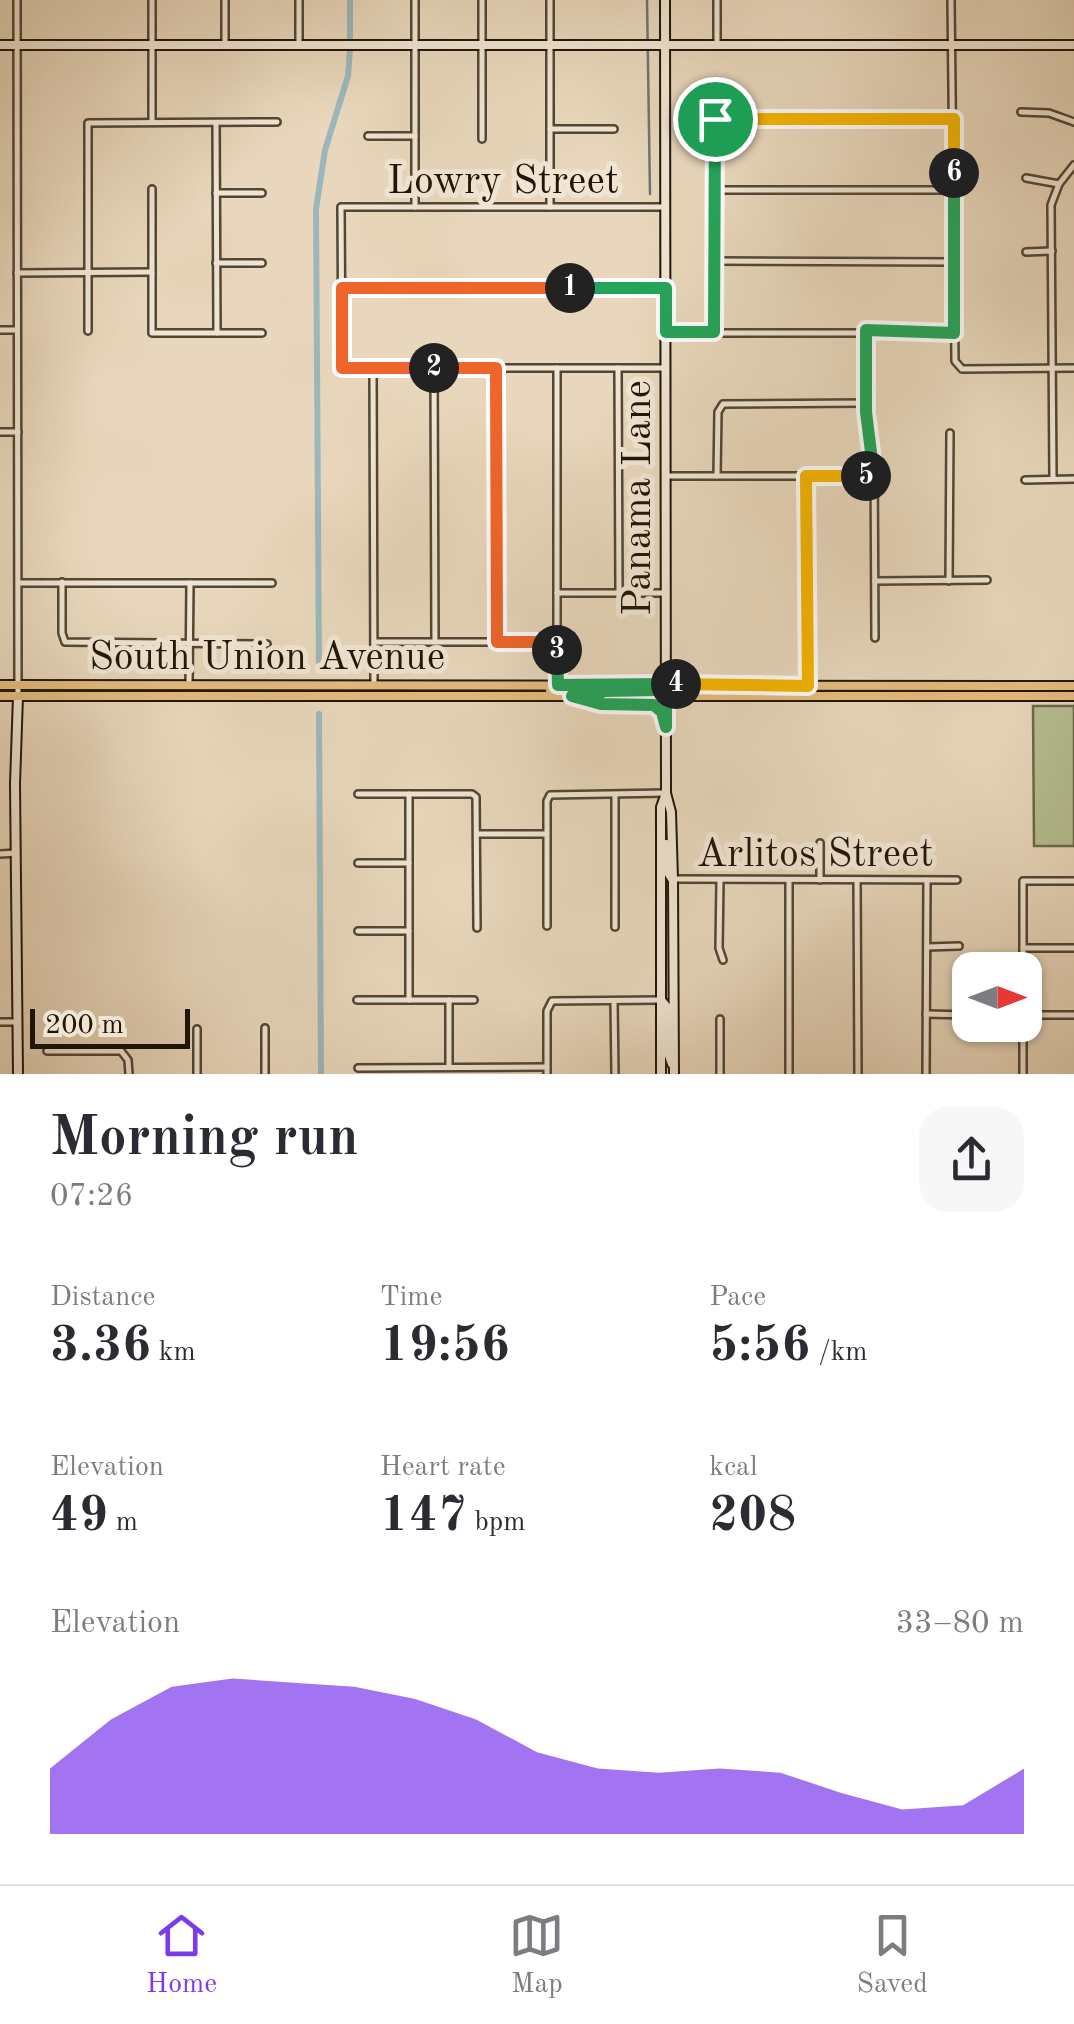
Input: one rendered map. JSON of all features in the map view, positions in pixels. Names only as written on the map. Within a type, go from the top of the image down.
[{"type":"main road","name":"Panama Lane","points":[[665,0],[666,793]]},
{"type":"main road","points":[[0,45],[1074,44]]},
{"type":"main road","points":[[545,696],[549,691],[583,690],[599,684]]},
{"type":"main road","points":[[592,696],[605,691],[655,690],[666,684]]},
{"type":"main road","points":[[666,696],[670,691],[727,684]]},
{"type":"main road","name":"South Union Avenue","points":[[0,686],[18,691],[545,696],[1074,696]]},
{"type":"main road","name":"South Union Avenue","points":[[0,696],[18,691],[190,686],[1074,686]]},
{"type":"main road","points":[[945,696],[951,692],[992,691],[1000,686]]},
{"type":"main road","points":[[1014,696],[1018,692],[1054,691],[1059,686]]},
{"type":"main road","points":[[18,691],[18,1074]]},
{"type":"main road","points":[[572,696],[601,704],[654,705],[662,712],[666,727]]},
{"type":"main road","points":[[662,1074],[661,810],[666,793]]},
{"type":"main road","points":[[666,793],[673,879],[674,1071]]},
{"type":"main road","points":[[661,810],[666,827],[667,871],[673,879]]},
{"type":"main road","points":[[661,1000],[667,1006],[668,1050],[674,1071]]},
{"type":"street","points":[[17,0],[18,691]]},
{"type":"street","points":[[152,0],[152,122]]},
{"type":"street","points":[[225,0],[225,44]]},
{"type":"street","points":[[299,0],[299,44]]},
{"type":"street","points":[[415,0],[415,207]]},
{"type":"street","points":[[482,0],[482,139]]},
{"type":"street","points":[[550,0],[550,207]]},
{"type":"street","points":[[717,0],[717,44]]},
{"type":"street","points":[[951,0],[955,361],[962,369],[1074,368]]},
{"type":"street","points":[[1022,112],[1050,113],[1074,122]]},
{"type":"street","points":[[714,332],[715,119],[954,119]]},
{"type":"street","points":[[216,122],[216,333]]},
{"type":"street","points":[[88,332],[88,123],[277,122]]},
{"type":"street","points":[[550,129],[614,129]]},
{"type":"street","points":[[368,136],[415,136]]},
{"type":"street","points":[[1053,480],[1051,205],[1059,184],[1074,165]]},
{"type":"street","points":[[1026,178],[1059,184]]},
{"type":"street","points":[[152,188],[152,333],[262,333]]},
{"type":"street","points":[[715,190],[954,190]]},
{"type":"street","points":[[216,193],[262,193]]},
{"type":"street","name":"Lowry Street","points":[[342,288],[341,207],[666,207]]},
{"type":"street","points":[[1026,252],[1052,252]]},
{"type":"street","points":[[715,262],[954,262]]},
{"type":"street","points":[[216,263],[262,263]]},
{"type":"street","points":[[17,273],[152,272]]},
{"type":"street","points":[[666,288],[342,288],[342,368],[666,368]]},
{"type":"street","points":[[0,330],[17,330]]},
{"type":"street","points":[[866,330],[866,402],[874,476],[875,638]]},
{"type":"street","points":[[666,332],[954,333]]},
{"type":"street","points":[[373,368],[374,686]]},
{"type":"street","points":[[434,368],[435,642]]},
{"type":"street","points":[[496,368],[497,642]]},
{"type":"street","points":[[557,368],[558,685]]},
{"type":"street","points":[[618,368],[619,593]]},
{"type":"street","points":[[716,476],[718,412],[723,404],[866,402]]},
{"type":"street","points":[[0,432],[18,432]]},
{"type":"street","points":[[949,581],[950,433]]},
{"type":"street","points":[[666,476],[874,476]]},
{"type":"street","points":[[806,476],[808,686]]},
{"type":"street","points":[[1024,480],[1074,479]]},
{"type":"street","points":[[875,581],[988,580]]},
{"type":"street","points":[[62,582],[62,634],[66,642],[267,644]]},
{"type":"street","points":[[19,583],[272,583]]},
{"type":"street","points":[[190,583],[190,686]]},
{"type":"street","points":[[557,593],[666,593]]},
{"type":"street","points":[[374,642],[557,642]]},
{"type":"street","points":[[547,926],[546,834],[550,795],[666,793]]},
{"type":"street","points":[[358,794],[476,797],[477,928]]},
{"type":"street","points":[[409,794],[409,1000]]},
{"type":"street","points":[[615,794],[615,926]]},
{"type":"street","points":[[477,834],[546,834]]},
{"type":"street","points":[[820,843],[820,880]]},
{"type":"street","points":[[0,854],[16,854]]},
{"type":"street","points":[[358,863],[409,862]]},
{"type":"street","name":"Arlitos Street","points":[[673,879],[957,880]]},
{"type":"street","points":[[720,880],[719,948],[723,960]]},
{"type":"street","points":[[789,880],[789,1074]]},
{"type":"street","points":[[857,880],[858,1074]]},
{"type":"street","points":[[926,1074],[927,880]]},
{"type":"street","points":[[1023,952],[1023,881],[1074,881]]},
{"type":"street","points":[[358,932],[409,931]]},
{"type":"street","points":[[927,946],[958,946]]},
{"type":"street","points":[[1023,948],[1074,948]]},
{"type":"street","points":[[357,1000],[474,1000]]},
{"type":"street","points":[[449,1000],[449,1068]]},
{"type":"street","points":[[614,1000],[615,1074]]},
{"type":"street","points":[[358,1068],[547,1070],[548,1004],[552,1001],[661,1000]]},
{"type":"street","points":[[926,1014],[952,1015]]},
{"type":"street","points":[[1042,1015],[1074,1015]]},
{"type":"street","points":[[720,1019],[720,1074]]},
{"type":"street","points":[[0,1022],[16,1022]]},
{"type":"street","points":[[265,1028],[265,1074]]},
{"type":"street","points":[[196,1029],[197,1074]]},
{"type":"street","points":[[1023,1042],[1023,1074]]},
{"type":"street","points":[[47,1052],[120,1051],[127,1056],[129,1074]]},
{"type":"green space","points":[[1033,706],[1074,706],[1074,846],[1034,846]]},
{"type":"waterway","points":[[350,0],[350,40]]},
{"type":"waterway","points":[[647,0],[650,194]]},
{"type":"waterway","points":[[319,669],[316,209],[325,150],[348,76],[350,49]]},
{"type":"waterway","points":[[319,714],[321,1074]]},
{"type":"route","points":[[715,119],[714,332],[666,332],[666,288],[342,288],[342,368],[496,368],[497,642],[557,642],[558,685],[666,684],[666,727],[662,712],[654,705],[601,704],[572,696],[655,690],[666,684],[808,686],[806,476],[874,476],[866,412],[866,330],[954,333],[954,119],[715,119]]}]
